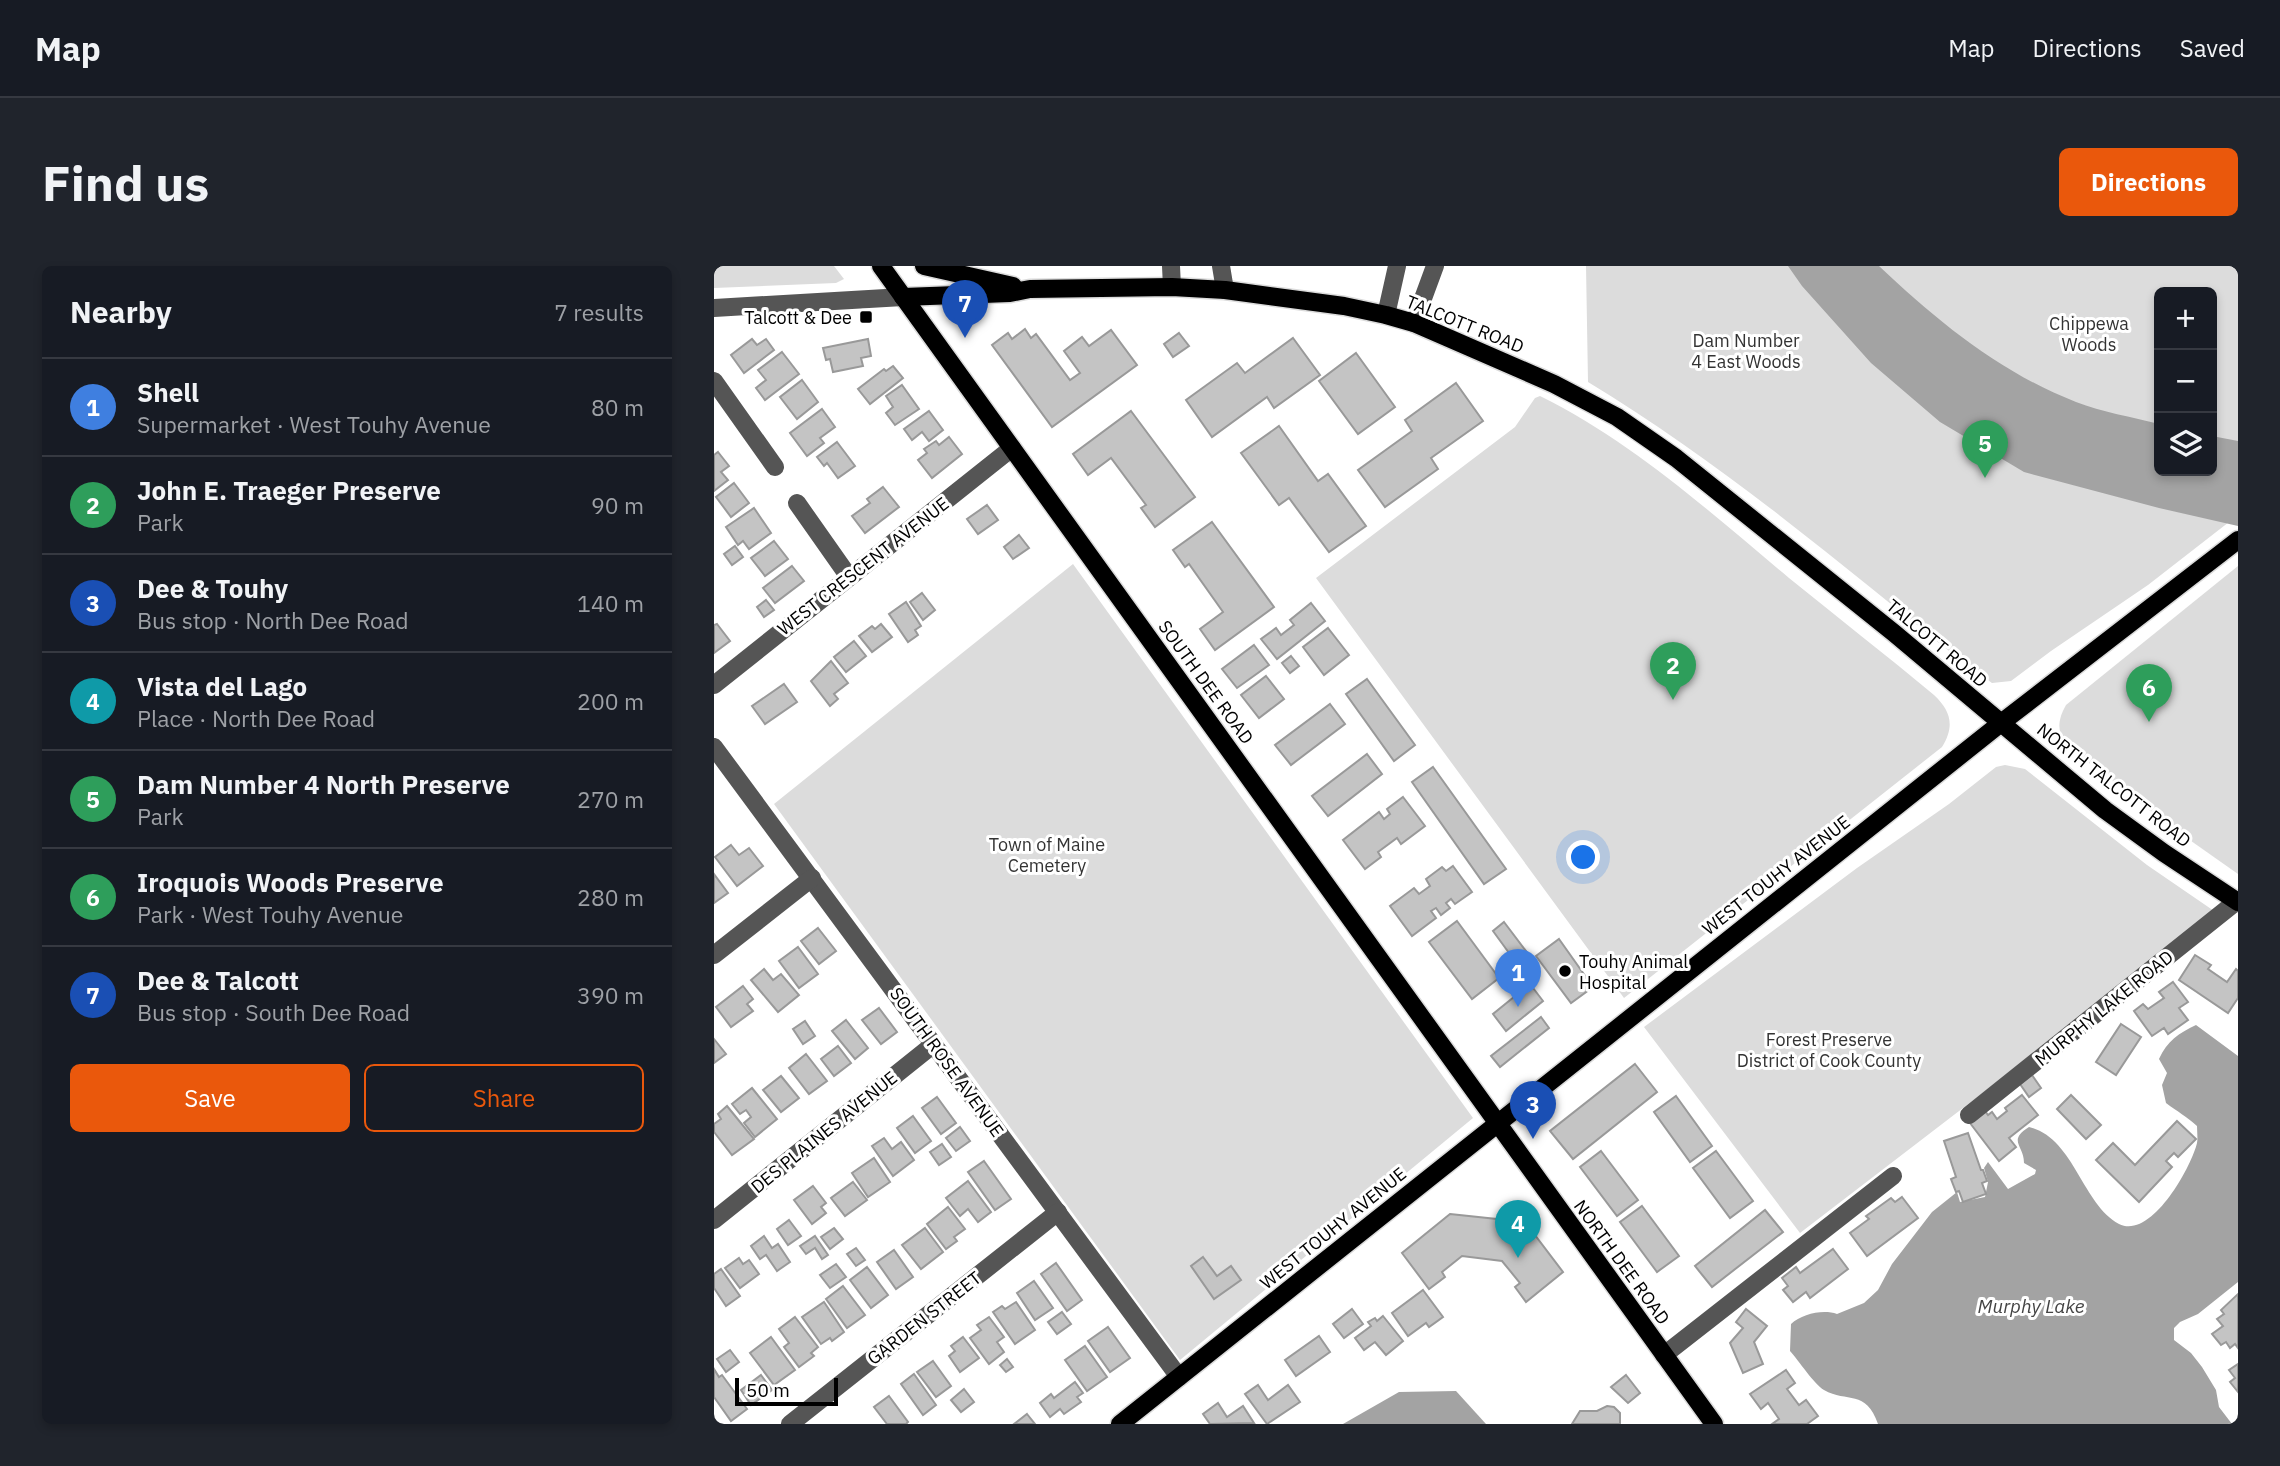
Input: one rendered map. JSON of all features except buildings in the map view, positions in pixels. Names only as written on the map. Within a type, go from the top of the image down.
[{"type":"main road","name":"SOUTH DEE ROAD","points":[[881,266],[1496,1124]]},
{"type":"main road","points":[[924,266],[1030,289]]},
{"type":"main road","name":"TALCOTT ROAD","points":[[903,297],[1010,293],[1030,289],[1172,287],[1308,300],[1414,323],[1555,384],[1617,417],[1676,458],[1894,633],[2001,723]]},
{"type":"main road","name":"WEST TOUHY AVENUE","points":[[1120,1424],[2001,723],[2235,543]]},
{"type":"main road","name":"NORTH TALCOTT ROAD","points":[[2001,723],[2105,810],[2164,853],[2238,901]]},
{"type":"main road","name":"NORTH DEE ROAD","points":[[1496,1124],[1714,1424]]},
{"type":"street","points":[[1171,266],[1172,287]]},
{"type":"street","points":[[1221,266],[1225,290]]},
{"type":"street","points":[[1386,315],[1397,266]]},
{"type":"street","points":[[1414,323],[1436,266]]},
{"type":"street","name":"TALCOTT ROAD","points":[[714,309],[903,297]]},
{"type":"street","points":[[714,381],[775,467]]},
{"type":"street","name":"WEST CRESCENT AVENUE","points":[[714,684],[1012,447]]},
{"type":"street","points":[[797,503],[849,577]]},
{"type":"street","name":"SOUTH ROSE AVENUE","points":[[714,747],[1180,1377]]},
{"type":"street","points":[[714,955],[811,878]]},
{"type":"street","name":"MURPHY LAKE ROAD","points":[[1969,1115],[2238,901]]},
{"type":"street","name":"DES PLAINES AVENUE","points":[[714,1220],[934,1044]]},
{"type":"street","points":[[1664,1355],[1892,1176]]},
{"type":"street","name":"GARDEN STREET","points":[[790,1424],[1058,1212]]},
{"type":"green space","points":[[714,266],[834,266],[844,279],[836,283],[714,288]]},
{"type":"green space","points":[[1586,266],[2238,266],[2238,515],[2148,585],[2011,681],[1992,683],[1964,663],[1827,552],[1638,413],[1588,382]]},
{"type":"green space","points":[[1540,396],[1574,414],[1639,456],[1700,504],[1934,695],[1944,707],[1950,726],[1942,747],[1624,998],[1316,578],[1515,427],[1535,398]]},
{"type":"green space","name":"Town of Maine Cemetery","points":[[1073,564],[1473,1118],[1180,1360],[774,804]]},
{"type":"green space","points":[[2238,566],[2238,874],[2167,824],[2079,755],[2063,739],[2059,727],[2066,705]]},
{"type":"green space","name":"Forest Preserve District of Cook County","points":[[2005,765],[2025,769],[2147,865],[2217,913],[1800,1233],[1644,1027],[1996,767]]},
{"type":"water","points":[[1788,266],[1879,266],[1947,326],[2022,376],[2086,406],[2154,423],[2154,476],[2217,476],[2217,437],[2238,441],[2238,526],[2024,472],[1940,422],[1871,363],[1802,286]]},
{"type":"water","name":"Murphy Lake","points":[[2196,1025],[2238,1056],[2238,1282],[2198,1314],[2180,1322],[2174,1328],[2174,1340],[2191,1353],[2202,1367],[2216,1390],[2219,1407],[2232,1424],[1878,1424],[1873,1413],[1862,1401],[1832,1394],[1816,1383],[1790,1351],[1791,1324],[1807,1315],[1819,1312],[1837,1314],[1864,1303],[1878,1290],[1892,1264],[1932,1212],[1957,1192],[1960,1202],[1985,1197],[1988,1182],[1984,1168],[1988,1162],[2008,1189],[2035,1174],[2036,1170],[2024,1163],[2018,1144],[2019,1136],[2029,1127],[2057,1144],[2106,1215],[2119,1224],[2131,1226],[2144,1222],[2156,1212],[2178,1184],[2197,1143],[2197,1126],[2166,1103],[2162,1085],[2167,1073],[2159,1059],[2174,1038]]},
{"type":"water","points":[[1456,1391],[1486,1424],[1343,1424],[1399,1392]]},
{"type":"place","name":"Talcott & Dee","points":[[866,317]]},
{"type":"place","name":"Dee & Talcott","points":[[965,338]]},
{"type":"place","name":"Dam Number 4 North Preserve","points":[[1985,478]]},
{"type":"place","name":"John E. Traeger Preserve","points":[[1673,700]]},
{"type":"place","name":"Iroquois Woods Preserve","points":[[2149,722]]},
{"type":"place","name":"Touhy Animal Hospital","points":[[1565,971]]},
{"type":"place","name":"Shell","points":[[1518,1007]]},
{"type":"place","name":"Dee & Touhy","points":[[1533,1139]]},
{"type":"place","name":"Vista del Lago","points":[[1518,1258]]},
{"type":"park label","name":"Chippewa Woods","points":[[2089,333]]},
{"type":"park label","name":"Dam Number 4 East Woods","points":[[1746,350]]}]
